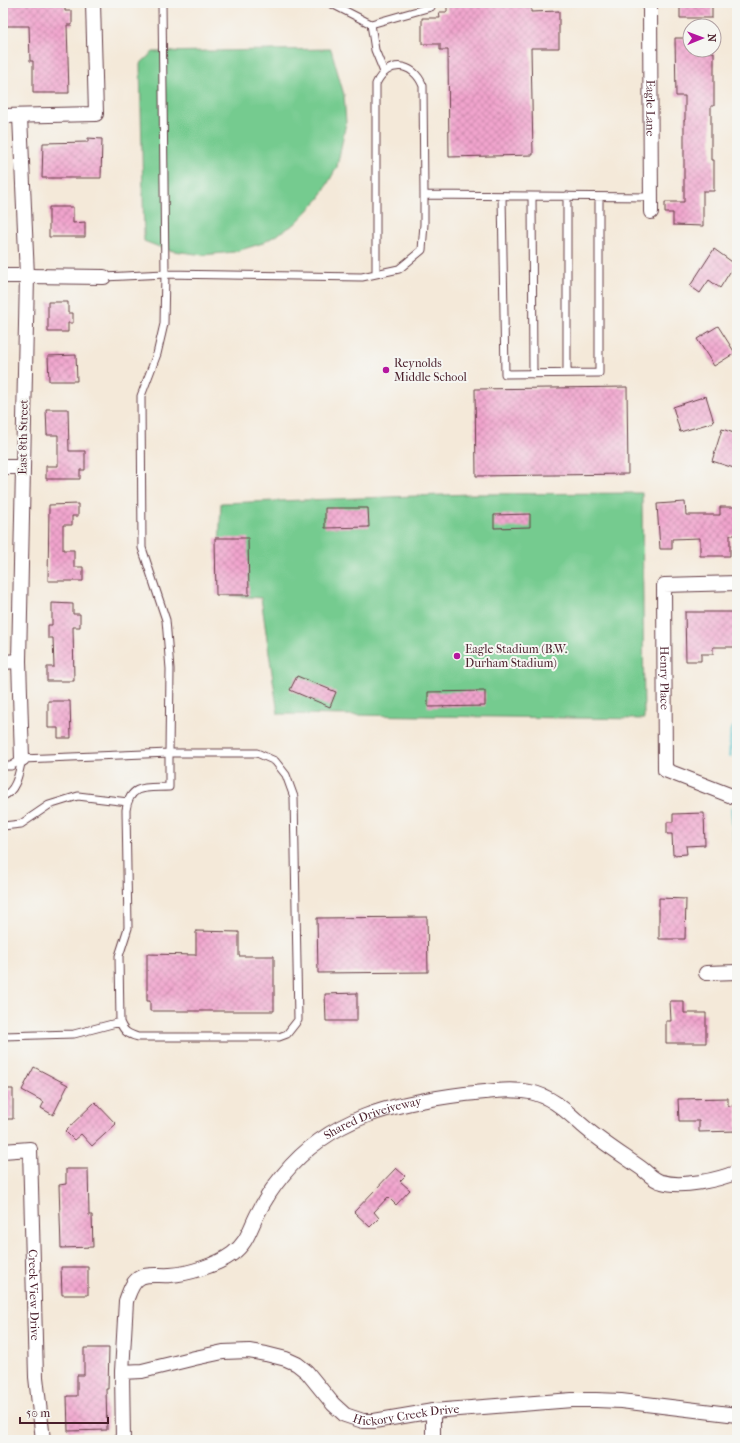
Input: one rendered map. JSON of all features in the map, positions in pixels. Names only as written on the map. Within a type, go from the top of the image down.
[{"type":"street","points":[[3,116],[96,114],[93,3]]},
{"type":"street","name":"Eagle Lane","points":[[650,3],[651,212]]},
{"type":"street","name":"East 8th Street","points":[[20,116],[27,276],[19,661],[22,759]]},
{"type":"street","points":[[3,276],[104,278]]},
{"type":"street","points":[[3,467],[22,467]]},
{"type":"street","name":"Henry Place","points":[[737,583],[664,585],[665,770],[737,798]]},
{"type":"street","points":[[3,662],[19,661]]},
{"type":"street","points":[[706,973],[737,972]]},
{"type":"street","name":"Shared Driveiveway","points":[[122,1372],[126,1301],[129,1292],[139,1277],[147,1275],[178,1274],[217,1262],[231,1254],[241,1246],[248,1237],[257,1215],[274,1187],[299,1157],[314,1144],[342,1125],[380,1111],[443,1097],[518,1090],[531,1092],[542,1095],[553,1101],[600,1140],[655,1179],[662,1182],[680,1184],[696,1182],[737,1172]]},
{"type":"street","name":"Creek View Drive","points":[[3,1151],[30,1149],[36,1377],[43,1440]]},
{"type":"street","name":"Hickory Creek Drive","points":[[122,1372],[142,1371],[223,1352],[249,1351],[286,1359],[297,1364],[312,1377],[338,1409],[345,1415],[353,1418],[374,1421],[433,1411],[572,1400],[621,1401],[737,1415]]},
{"type":"street","points":[[122,1372],[123,1440]]},
{"type":"street","points":[[433,1411],[433,1440]]},
{"type":"lane","points":[[3,766],[11,766],[22,759],[169,753],[256,753],[275,761],[286,775],[294,798],[298,1020],[293,1028],[287,1034],[273,1037],[138,1037],[128,1034],[123,1029],[120,1022],[120,956],[128,928],[126,810],[133,793],[140,788],[169,787],[169,753],[170,669],[166,620],[142,548],[141,396],[157,354],[164,324],[165,274],[162,3]]},
{"type":"lane","points":[[330,3],[370,24],[431,7]]},
{"type":"lane","points":[[370,24],[374,50],[384,72]]},
{"type":"lane","points":[[104,278],[165,274],[362,277],[376,274],[399,269],[422,250],[424,224],[423,86],[420,78],[414,72],[405,67],[397,66],[389,68],[384,72],[376,84],[375,93],[376,274]]},
{"type":"lane","points":[[424,195],[651,197]]},
{"type":"lane","points":[[502,196],[505,374],[600,373],[599,197]]},
{"type":"lane","points":[[532,196],[534,374]]},
{"type":"lane","points":[[567,196],[567,373]]},
{"type":"lane","points":[[3,796],[7,794],[16,782],[22,759]]},
{"type":"lane","points":[[3,826],[22,824],[49,805],[78,796],[128,802]]},
{"type":"lane","points":[[3,1036],[74,1034],[120,1022]]},
{"type":"green space","points":[[331,49],[344,95],[346,123],[337,167],[319,199],[295,224],[263,243],[234,252],[203,255],[167,250],[144,241],[140,64],[153,52]]},
{"type":"green space","name":"Eagle Stadium (B.W. Durham Stadium)","points":[[642,493],[644,719],[278,714],[261,598],[217,594],[221,503],[471,494]]},
{"type":"building","points":[[3,3],[65,3],[65,11],[72,11],[72,25],[67,25],[69,93],[33,93],[33,61],[30,61],[29,26],[3,26]]},
{"type":"building","points":[[447,3],[531,3],[531,12],[559,11],[559,48],[531,48],[533,155],[449,157],[448,50],[440,50],[440,44],[422,44],[422,18],[440,18],[439,12],[447,12]]},
{"type":"building","points":[[680,3],[712,3],[712,18],[680,18]]},
{"type":"building","points":[[675,38],[682,38],[682,58],[714,58],[714,106],[711,106],[711,160],[714,160],[714,191],[703,191],[703,226],[673,225],[673,213],[665,213],[665,202],[684,202],[685,96],[676,96]]},
{"type":"building","points":[[88,138],[102,139],[101,178],[42,178],[43,143],[88,142]]},
{"type":"building","points":[[49,207],[73,207],[73,223],[85,222],[85,237],[49,237]]},
{"type":"building","points":[[714,249],[735,264],[720,288],[709,280],[700,293],[690,286]]},
{"type":"building","points":[[48,302],[68,302],[68,313],[73,313],[73,323],[68,323],[68,332],[48,332]]},
{"type":"building","points":[[718,326],[735,353],[714,366],[697,339]]},
{"type":"building","points":[[76,355],[77,381],[49,381],[48,356]]},
{"type":"building","points":[[627,387],[628,474],[476,476],[475,389]]},
{"type":"building","points":[[706,396],[714,422],[680,432],[673,407]]},
{"type":"building","points":[[46,409],[68,409],[69,451],[85,451],[85,470],[80,470],[80,479],[46,479],[46,466],[58,466],[58,435],[47,435]]},
{"type":"building","points":[[722,429],[737,434],[737,469],[712,461]]},
{"type":"building","points":[[685,502],[686,515],[720,515],[720,507],[737,507],[737,535],[730,535],[730,556],[700,556],[700,538],[672,539],[672,549],[660,549],[657,504]]},
{"type":"building","points":[[78,504],[78,516],[72,516],[72,525],[63,525],[63,550],[74,550],[74,567],[83,567],[83,581],[48,581],[49,505]]},
{"type":"building","points":[[325,508],[368,508],[369,527],[325,528]]},
{"type":"building","points":[[530,514],[530,527],[494,528],[494,515]]},
{"type":"building","points":[[215,538],[248,538],[249,595],[216,595]]},
{"type":"building","points":[[52,603],[73,604],[73,614],[80,614],[80,627],[73,627],[74,681],[47,681],[47,667],[54,667],[53,638],[48,638],[48,625],[52,625]]},
{"type":"building","points":[[685,612],[737,612],[737,647],[713,647],[713,654],[701,654],[701,661],[686,661]]},
{"type":"building","points":[[297,676],[336,692],[330,707],[290,690]]},
{"type":"building","points":[[485,691],[485,706],[428,707],[428,692]]},
{"type":"building","points":[[48,701],[70,701],[71,738],[58,738],[58,728],[48,728]]},
{"type":"building","points":[[704,813],[705,845],[686,846],[687,854],[673,855],[672,834],[667,834],[667,822],[673,822],[673,814]]},
{"type":"building","points":[[659,898],[686,899],[685,939],[659,939]]},
{"type":"building","points":[[427,917],[428,972],[318,973],[317,918]]},
{"type":"building","points":[[196,931],[239,932],[239,956],[274,956],[274,1011],[150,1011],[150,1001],[147,1001],[147,954],[196,955]]},
{"type":"building","points":[[357,993],[357,1021],[326,1021],[325,994]]},
{"type":"building","points":[[670,1001],[684,1001],[684,1013],[706,1013],[706,1043],[666,1043],[666,1021],[671,1021]]},
{"type":"building","points":[[34,1067],[68,1085],[53,1115],[41,1108],[44,1102],[22,1090]]},
{"type":"building","points":[[3,1089],[13,1089],[13,1119],[3,1119]]},
{"type":"building","points":[[728,1098],[728,1106],[737,1105],[737,1131],[699,1132],[699,1121],[679,1121],[678,1099]]},
{"type":"building","points":[[95,1102],[116,1124],[92,1146],[81,1134],[74,1140],[65,1131]]},
{"type":"building","points":[[396,1168],[405,1176],[400,1181],[410,1190],[396,1205],[388,1197],[374,1212],[379,1218],[370,1227],[354,1212]]},
{"type":"building","points":[[66,1169],[88,1169],[89,1215],[92,1215],[93,1247],[61,1248],[59,1185],[66,1184]]},
{"type":"building","points":[[61,1267],[88,1267],[88,1295],[62,1295]]},
{"type":"building","points":[[84,1348],[109,1348],[108,1389],[106,1389],[107,1430],[68,1431],[67,1396],[77,1396],[77,1375],[84,1375]]},
{"type":"waterway","points":[[730,756],[731,731],[737,723]]},
{"type":"waterway","points":[[732,809],[737,874]]},
{"type":"place","name":"Reynolds Middle School","points":[[386,370]]},
{"type":"place","name":"Eagle Stadium (B.W. Durham Stadium)","points":[[457,656]]}]
